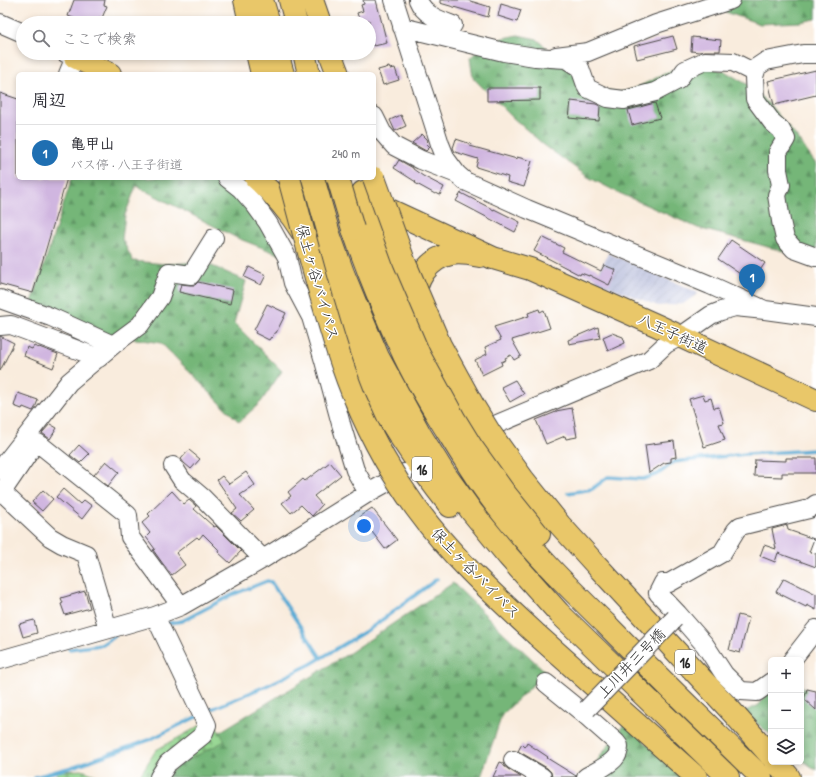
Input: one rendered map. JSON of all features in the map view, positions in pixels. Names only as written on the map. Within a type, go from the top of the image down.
[{"type":"highway","points":[[245,0],[248,16]]},
{"type":"highway","points":[[249,0],[253,16]]},
{"type":"highway","points":[[262,0],[267,16]]},
{"type":"highway","points":[[290,0],[294,16]]},
{"type":"highway","points":[[305,0],[309,16]]},
{"type":"highway","points":[[312,0],[318,16]]},
{"type":"highway","points":[[306,60],[309,72]]},
{"type":"highway","points":[[321,60],[324,72]]},
{"type":"highway","points":[[333,60],[337,72]]},
{"type":"highway","points":[[69,62],[92,72]]},
{"type":"highway","points":[[69,62],[103,72]]},
{"type":"highway","name":"16","points":[[258,180],[278,198],[296,222],[310,245],[327,281]]},
{"type":"highway","name":"保土ヶ谷バイパス","points":[[290,180],[312,264],[343,367],[369,429],[392,473],[417,509],[448,548],[483,584],[696,777]]},
{"type":"highway","name":"16","points":[[314,180],[329,234],[343,273],[378,357],[420,434],[444,473],[472,512],[518,568],[559,613],[728,777]]},
{"type":"highway","name":"16","points":[[331,180],[314,201],[310,212],[310,223],[313,236],[342,323],[360,367],[402,441],[430,481],[499,565],[547,615],[648,700]]},
{"type":"highway","name":"16","points":[[339,180],[353,229],[366,265],[405,356],[446,430],[492,499],[529,544],[578,597],[761,777]]},
{"type":"highway","name":"八王子街道","points":[[343,180],[368,185],[375,191],[497,248],[530,269]]},
{"type":"highway","name":"16","points":[[368,185],[387,260],[412,322],[429,360],[446,392],[486,461],[543,540],[704,721]]},
{"type":"highway","name":"16","points":[[368,185],[404,261],[440,345],[474,407],[490,433],[523,480],[560,525],[768,753]]},
{"type":"highway","name":"八王子街道","points":[[368,185],[372,202],[493,258],[530,269],[681,336],[816,400]]},
{"type":"highway","points":[[412,322],[414,300],[419,279],[428,267],[440,258],[452,254],[466,253],[493,258]]},
{"type":"highway","points":[[779,765],[789,777]]},
{"type":"street","points":[[394,0],[440,144],[446,159],[457,174]]},
{"type":"street","points":[[418,0],[419,4],[427,13],[453,25]]},
{"type":"street","points":[[535,57],[566,56],[588,52],[656,24],[731,0]]},
{"type":"street","points":[[0,22],[16,30]]},
{"type":"street","points":[[402,27],[504,52],[535,57],[566,59],[580,68],[587,88],[608,98],[624,100],[655,92],[678,80],[685,70],[705,62],[733,62],[755,73]]},
{"type":"street","points":[[816,54],[803,54],[766,61],[757,67],[753,86],[755,100],[772,122],[781,130],[786,139],[778,152],[778,170],[781,185],[777,195],[785,239],[794,249],[816,257]]},
{"type":"street","points":[[376,120],[382,132],[394,146],[420,160],[457,174],[465,180],[527,209],[765,310]]},
{"type":"street","points":[[229,180],[255,205],[268,223],[287,257],[292,283],[311,317],[355,470],[368,493]]},
{"type":"street","points":[[0,470],[69,382],[113,345],[140,325],[160,297],[169,272],[191,275],[214,238]]},
{"type":"street","points":[[0,299],[51,318],[113,345]]},
{"type":"street","points":[[483,430],[649,360],[666,344],[681,336],[711,315],[721,311],[735,308],[765,310],[816,317]]},
{"type":"street","points":[[0,326],[11,324],[99,358]]},
{"type":"street","points":[[108,629],[86,554],[62,544],[50,537],[2,492],[32,448],[38,443],[128,515],[130,537],[181,606]]},
{"type":"street","points":[[173,466],[182,480],[202,497],[263,559]]},
{"type":"street","points":[[0,660],[155,616],[181,606],[263,559],[368,493],[404,473]]},
{"type":"street","points":[[768,684],[757,692],[741,691],[724,674],[705,645],[658,594],[662,583],[669,583],[722,553],[740,526],[809,509],[816,504]]},
{"type":"street","name":"上川井三号橋","points":[[585,711],[676,614]]},
{"type":"street","points":[[155,616],[207,725],[203,735],[168,763],[159,777]]},
{"type":"street","points":[[794,657],[816,629]]},
{"type":"street","points":[[546,683],[585,711],[619,746],[619,752],[611,762],[586,777]]},
{"type":"street","points":[[513,760],[542,777]]},
{"type":"shaded area","points":[[608,253],[699,293],[683,304],[658,306],[595,281]]},
{"type":"green space","points":[[712,0],[816,0],[816,19],[800,22],[760,24],[717,9]]},
{"type":"green space","points":[[518,35],[537,39],[580,79],[596,90],[624,92],[640,86],[688,62],[697,63],[726,72],[753,88],[769,104],[795,135],[816,164],[816,263],[805,257],[698,228],[617,192],[588,177],[544,145],[512,117],[473,78],[470,58],[482,47],[503,38]]},
{"type":"green space","points":[[71,180],[224,180],[248,201],[281,255],[237,238],[136,186],[125,215],[122,239],[133,261],[166,264],[203,262],[246,281],[234,323],[282,371],[261,402],[239,422],[161,343],[111,335],[32,302]]},
{"type":"green space","points":[[453,583],[546,672],[502,715],[481,777],[166,777],[203,742],[351,652]]},
{"type":"green space","points":[[804,688],[816,698],[816,770],[804,761]]},
{"type":"green space","points":[[768,692],[768,733],[743,712],[759,705]]},
{"type":"green space","points":[[212,719],[225,741],[174,767],[166,777],[139,777],[156,750]]},
{"type":"green space","points":[[625,723],[682,777],[587,777],[601,755]]},
{"type":"green space","points":[[82,770],[101,777],[56,777],[58,771]]},
{"type":"building","points":[[74,0],[105,0],[104,5],[107,6],[103,16],[68,16]]},
{"type":"building","points":[[363,0],[376,0],[387,43],[376,46],[376,16],[358,16],[357,13],[363,11],[361,5],[364,4]]},
{"type":"building","points":[[440,0],[467,0],[490,7],[488,17],[440,3]]},
{"type":"building","points":[[501,4],[521,10],[517,22],[498,16]]},
{"type":"building","points":[[673,36],[677,49],[637,59],[634,46]]},
{"type":"building","points":[[692,37],[721,40],[720,51],[691,51]]},
{"type":"building","points":[[389,67],[390,69],[395,68],[399,80],[383,85],[378,70]]},
{"type":"building","points":[[816,70],[816,95],[774,105],[768,81]]},
{"type":"building","points":[[487,88],[540,88],[540,100],[487,101]]},
{"type":"building","points":[[0,93],[16,98],[16,180],[66,180],[33,293],[0,284]]},
{"type":"building","points":[[571,101],[596,104],[600,106],[599,121],[569,118]]},
{"type":"building","points":[[655,103],[660,118],[632,125],[628,110]]},
{"type":"building","points":[[401,115],[406,126],[395,131],[390,120]]},
{"type":"building","points":[[422,134],[427,139],[428,141],[426,143],[430,147],[426,151],[412,143]]},
{"type":"building","points":[[456,139],[471,144],[470,146],[517,159],[517,157],[532,161],[524,187],[507,182],[508,177],[476,167],[478,159],[455,152],[453,148]]},
{"type":"building","points":[[399,160],[423,176],[444,187],[440,195],[435,194],[415,183],[416,182],[394,168]]},
{"type":"building","points":[[461,193],[520,222],[515,232],[456,201]]},
{"type":"building","points":[[542,237],[564,248],[562,252],[601,271],[604,265],[616,270],[609,285],[589,275],[581,273],[580,275],[534,251]]},
{"type":"building","points":[[731,240],[765,263],[752,282],[718,259]]},
{"type":"building","points":[[249,267],[266,275],[261,285],[244,277]]},
{"type":"building","points":[[198,282],[233,290],[230,304],[179,292],[181,284],[195,285]]},
{"type":"building","points":[[267,304],[286,313],[276,333],[274,333],[272,338],[271,337],[269,340],[255,333],[256,331],[254,330]]},
{"type":"building","points":[[539,309],[540,312],[544,310],[550,328],[512,340],[521,356],[514,360],[511,355],[505,358],[506,360],[501,362],[502,365],[482,375],[475,360],[487,354],[485,347],[501,340],[494,327],[529,316],[528,313]]},
{"type":"building","points":[[598,327],[600,338],[569,344],[568,340]]},
{"type":"building","points":[[612,333],[623,337],[625,343],[608,351],[603,337]]},
{"type":"building","points":[[0,336],[14,343],[0,371]]},
{"type":"building","points":[[34,346],[58,354],[53,368],[24,356],[27,347],[32,349]]},
{"type":"building","points":[[515,380],[524,394],[510,402],[501,387]]},
{"type":"building","points":[[18,393],[38,400],[33,411],[23,407],[22,409],[14,406]]},
{"type":"building","points":[[703,395],[705,400],[711,398],[714,408],[719,407],[724,423],[719,424],[725,440],[704,447],[689,399]]},
{"type":"building","points":[[572,408],[577,437],[566,439],[565,436],[546,444],[536,420],[556,411]]},
{"type":"building","points":[[50,424],[57,428],[50,439],[42,433]]},
{"type":"building","points":[[674,441],[676,457],[671,458],[671,462],[664,463],[649,473],[645,445]]},
{"type":"building","points":[[79,445],[89,454],[80,463],[70,455]]},
{"type":"building","points":[[189,450],[200,459],[191,469],[181,459]]},
{"type":"building","points":[[786,458],[816,458],[816,473],[782,473],[782,477],[754,476],[755,460],[786,461]]},
{"type":"building","points":[[106,461],[119,472],[108,486],[94,475]]},
{"type":"building","points":[[330,462],[341,475],[314,496],[322,505],[312,516],[301,505],[291,513],[282,503],[291,496],[288,492],[303,479],[305,481]]},
{"type":"building","points":[[246,472],[255,485],[240,495],[254,510],[241,521],[232,513],[237,509],[217,480],[222,476],[229,484]]},
{"type":"building","points":[[63,489],[80,504],[84,500],[92,506],[82,519],[56,497]]},
{"type":"building","points":[[43,490],[53,499],[42,511],[32,502]]},
{"type":"building","points":[[172,491],[184,504],[189,500],[195,505],[196,506],[194,509],[214,527],[216,526],[241,551],[230,563],[218,552],[219,550],[203,534],[199,539],[197,537],[176,553],[185,565],[172,575],[163,564],[153,550],[155,549],[146,537],[150,533],[142,523],[150,516],[148,514]]},
{"type":"building","points":[[372,508],[397,540],[385,549],[360,516]]},
{"type":"building","points":[[787,525],[788,530],[814,539],[809,552],[816,553],[816,567],[778,553],[775,562],[760,556],[764,545],[776,549],[772,529]]},
{"type":"building","points":[[784,578],[816,594],[816,610],[807,605],[806,607],[776,592]]},
{"type":"building","points":[[85,591],[90,608],[65,615],[61,604],[63,603],[61,598]]},
{"type":"building","points":[[738,615],[749,618],[740,653],[729,650]]},
{"type":"building","points":[[34,620],[37,633],[23,637],[19,624]]},
{"type":"building","points":[[807,689],[816,691],[816,710],[804,699]]},
{"type":"building","points":[[527,743],[576,777],[552,777],[551,772],[547,768],[518,751],[522,744],[525,747]]},
{"type":"building","points":[[500,762],[503,763],[508,769],[521,777],[493,777]]},
{"type":"waterway","points":[[568,493],[592,489],[608,477],[643,479],[658,474],[674,462],[746,454],[816,450]]},
{"type":"waterway","points":[[207,711],[266,686],[311,664],[371,628],[437,579]]},
{"type":"waterway","points":[[164,624],[182,621],[232,595],[267,581],[271,582],[321,658]]},
{"type":"waterway","points":[[69,649],[101,645],[115,636]]},
{"type":"waterway","points":[[35,777],[72,767],[149,740],[198,716]]},
{"type":"place","name":"亀甲山","points":[[752,297]]}]
